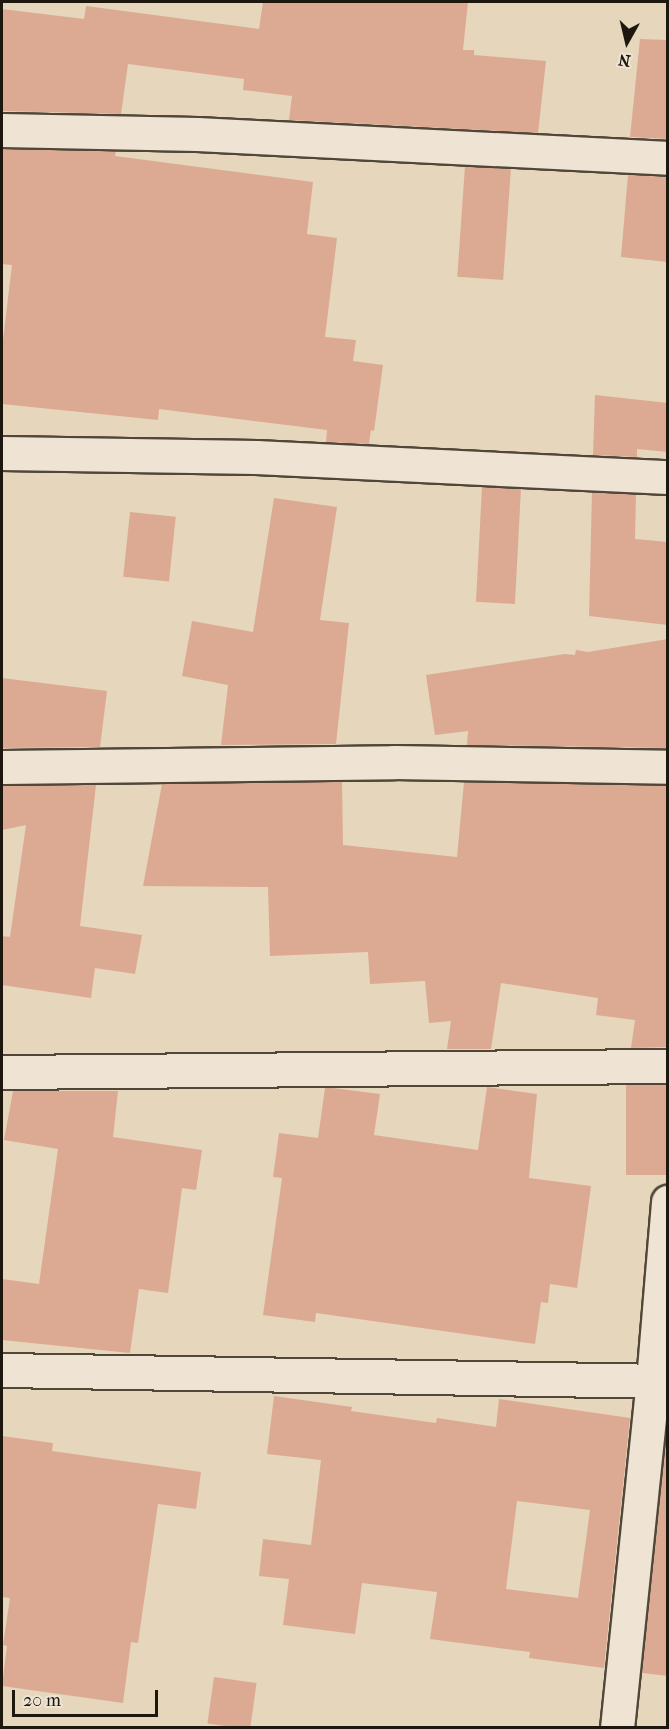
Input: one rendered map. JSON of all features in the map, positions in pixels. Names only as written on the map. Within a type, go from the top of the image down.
[{"type":"street","points":[[2,130],[197,134],[668,158]]},
{"type":"street","points":[[2,453],[256,457],[668,477]]},
{"type":"street","points":[[2,767],[394,762],[668,767]]},
{"type":"street","points":[[2,1072],[668,1066]]},
{"type":"street","points":[[617,1728],[660,1381],[668,1202]]},
{"type":"street","points":[[2,1370],[660,1381]]},
{"type":"building","points":[[263,2],[468,2],[463,50],[474,50],[474,55],[546,61],[538,133],[289,120],[292,96],[243,90],[244,79],[128,64],[121,114],[2,111],[2,9],[84,19],[86,6],[259,29]]},
{"type":"building","points":[[640,39],[668,40],[668,139],[630,137]]},
{"type":"building","points":[[2,149],[116,151],[115,156],[313,182],[307,234],[337,238],[325,337],[356,340],[353,361],[383,365],[374,431],[371,430],[369,444],[326,442],[327,430],[159,409],[158,420],[2,404],[2,348],[12,265],[2,264]]},
{"type":"building","points":[[465,166],[511,169],[503,280],[457,277]]},
{"type":"building","points":[[628,175],[668,177],[668,262],[621,257]]},
{"type":"building","points":[[595,395],[668,403],[668,452],[637,449],[637,457],[593,455]]},
{"type":"building","points":[[482,487],[521,489],[515,604],[476,602]]},
{"type":"building","points":[[592,492],[636,494],[635,539],[668,542],[668,625],[589,616]]},
{"type":"building","points":[[274,498],[337,507],[320,620],[349,623],[336,744],[221,745],[228,685],[182,676],[192,621],[253,632]]},
{"type":"building","points":[[130,512],[176,517],[169,581],[123,577]]},
{"type":"building","points":[[668,639],[668,748],[467,745],[468,731],[435,735],[426,675],[565,654],[575,655],[576,650],[588,652]]},
{"type":"building","points":[[2,678],[107,691],[100,747],[2,748]]},
{"type":"building","points":[[342,781],[343,845],[457,857],[464,782],[668,786],[668,1047],[631,1048],[635,1020],[596,1015],[598,998],[501,983],[491,1049],[447,1049],[451,1021],[429,1023],[425,981],[370,984],[368,952],[270,956],[268,887],[143,886],[162,784]]},
{"type":"building","points":[[96,785],[80,926],[142,935],[135,974],[95,968],[91,998],[2,985],[2,936],[10,937],[26,825],[2,830],[2,786]]},
{"type":"building","points":[[626,1085],[668,1085],[668,1175],[626,1175]]},
{"type":"building","points":[[487,1087],[537,1094],[529,1178],[591,1186],[577,1288],[550,1284],[548,1303],[541,1302],[535,1344],[316,1313],[315,1322],[263,1315],[282,1178],[273,1177],[279,1133],[318,1138],[325,1088],[333,1088],[380,1094],[374,1135],[478,1150]]},
{"type":"building","points":[[13,1091],[118,1091],[113,1137],[202,1150],[196,1190],[182,1188],[168,1293],[139,1289],[130,1353],[2,1340],[2,1279],[39,1284],[58,1149],[4,1140]]},
{"type":"building","points":[[274,1396],[352,1407],[351,1411],[436,1423],[437,1418],[496,1427],[499,1399],[630,1418],[604,1668],[529,1658],[530,1652],[430,1639],[437,1592],[362,1583],[355,1634],[283,1625],[289,1579],[259,1576],[263,1539],[311,1545],[321,1460],[267,1454]],"holes":[[[517,1501],[590,1510],[578,1598],[506,1589]]]},
{"type":"building","points":[[668,1423],[668,1676],[642,1673]]},
{"type":"building","points":[[2,1436],[53,1443],[52,1451],[201,1472],[196,1509],[158,1504],[138,1643],[131,1642],[123,1703],[2,1686],[7,1646],[3,1645],[10,1598],[2,1597]]},
{"type":"building","points":[[214,1677],[257,1683],[250,1728],[207,1724]]}]
